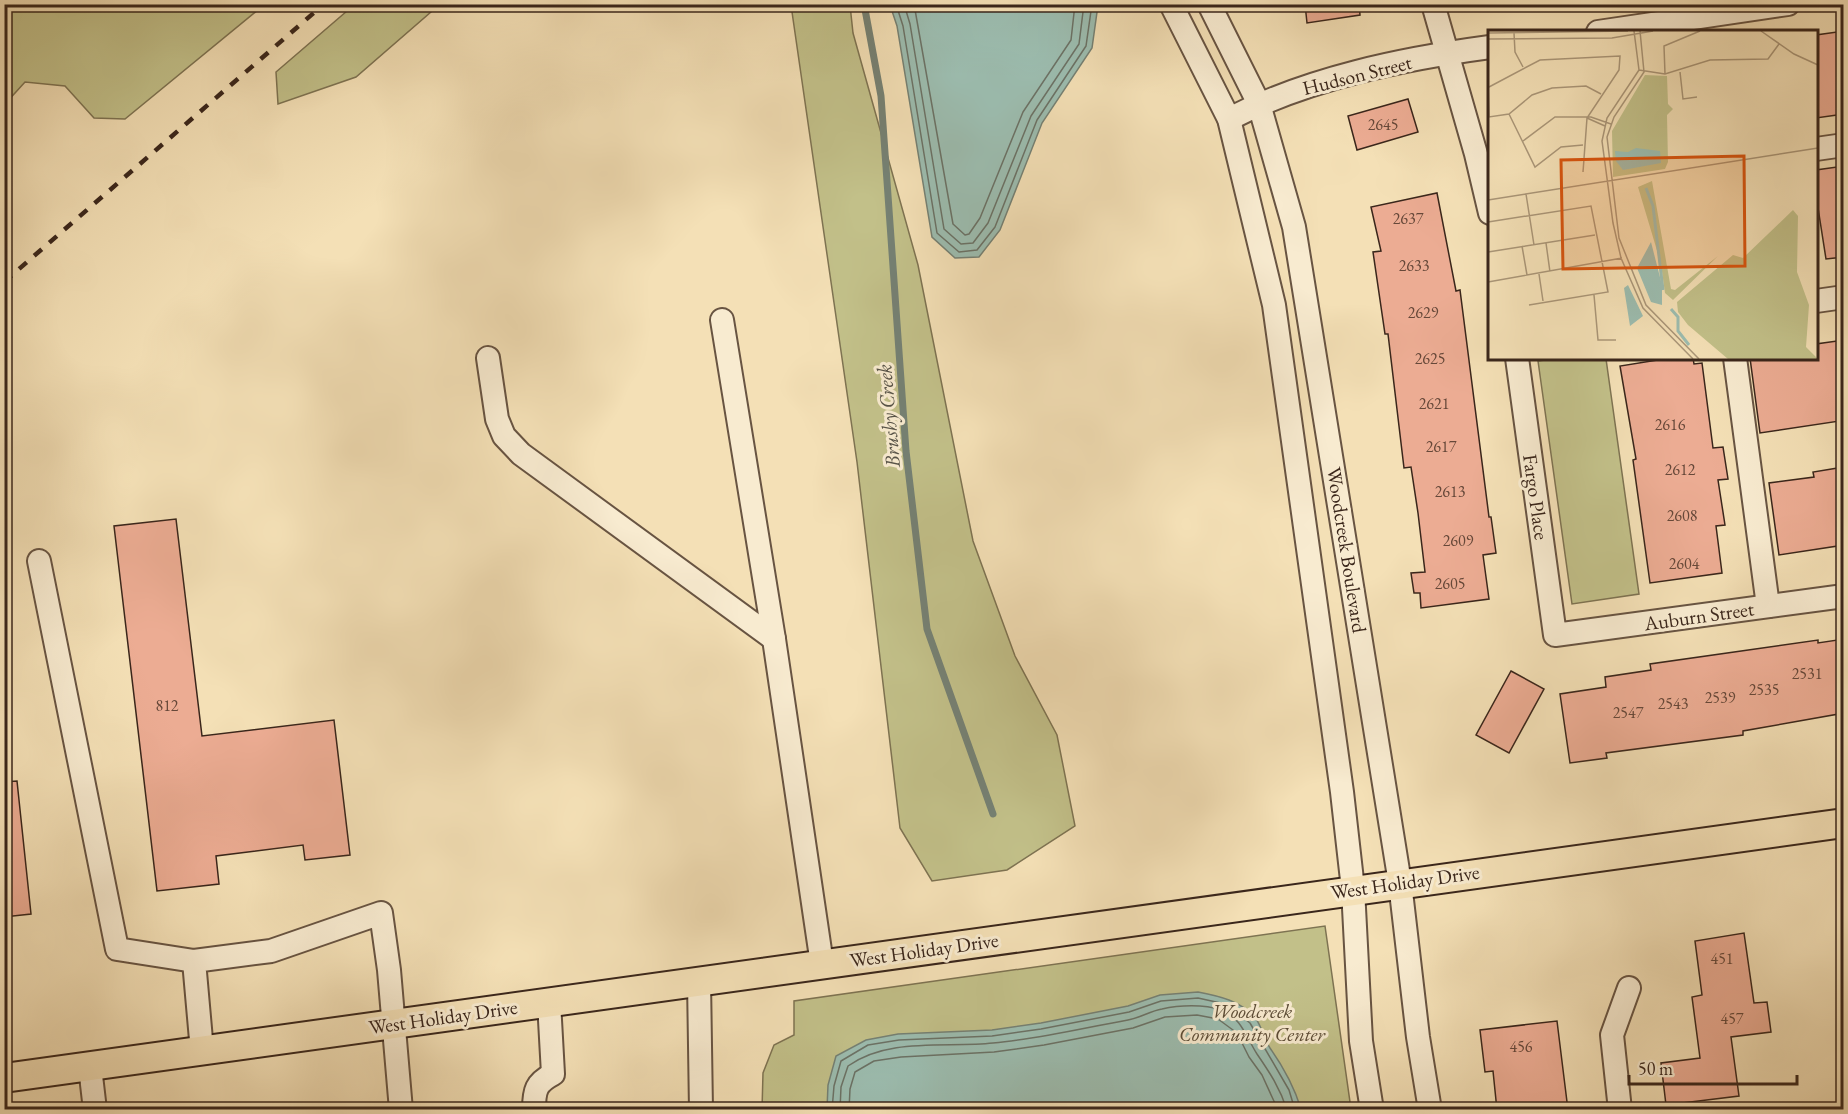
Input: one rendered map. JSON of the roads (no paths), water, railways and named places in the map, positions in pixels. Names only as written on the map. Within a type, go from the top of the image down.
[{"type":"main road","name":"West Holiday Drive","points":[[4,1078],[1353,889],[1844,823]]},
{"type":"street","name":"Woodcreek Boulevard","points":[[1171,4],[1229,119],[1274,305],[1342,792],[1353,889],[1361,1041],[1372,1110]]},
{"type":"street","name":"Woodcreek Boulevard","points":[[1209,4],[1259,104],[1294,227],[1400,884],[1418,1037],[1430,1110]]},
{"type":"street","points":[[1432,4],[1488,202]]},
{"type":"street","points":[[1612,30],[1788,4]]},
{"type":"street","name":"Hudson Street","points":[[1229,119],[1259,104],[1308,86],[1445,53],[1488,47]]},
{"type":"street","points":[[1818,149],[1844,145]]},
{"type":"street","points":[[1818,301],[1844,297]]},
{"type":"street","points":[[722,320],[774,639],[822,964]]},
{"type":"street","points":[[488,358],[497,419],[504,436],[521,454],[774,639]]},
{"type":"street","name":"Fargo Place","points":[[1517,360],[1555,635]]},
{"type":"street","points":[[1735,360],[1768,606]]},
{"type":"street","points":[[39,561],[117,949],[194,961],[270,951],[381,913],[389,970],[401,1110]]},
{"type":"street","name":"Auburn Street","points":[[1555,635],[1844,596]]},
{"type":"street","points":[[194,961],[202,1051]]},
{"type":"street","points":[[699,981],[701,1110]]},
{"type":"street","points":[[1620,1110],[1612,1035],[1629,988]]},
{"type":"street","points":[[534,1110],[534,1091],[539,1082],[554,1074],[549,1002]]},
{"type":"street","points":[[90,1066],[96,1110]]},
{"type":"water","points":[[890,5],[1098,5],[1092,48],[1042,123],[1000,230],[979,257],[955,258],[932,237],[897,26]]},
{"type":"water","points":[[1198,992],[1237,1004],[1256,1019],[1288,1077],[1301,1109],[827,1109],[828,1085],[836,1056],[866,1040],[898,1034],[992,1030],[1041,1023],[1128,1006],[1160,995]]},
{"type":"waterway","name":"Brushy Creek","points":[[864,4],[881,96],[906,451],[927,629],[993,814]]},
{"type":"railway","points":[[4,282],[324,4]]},
{"type":"park label","name":"Woodcreek Community Center","points":[[1252,1022]]}]
